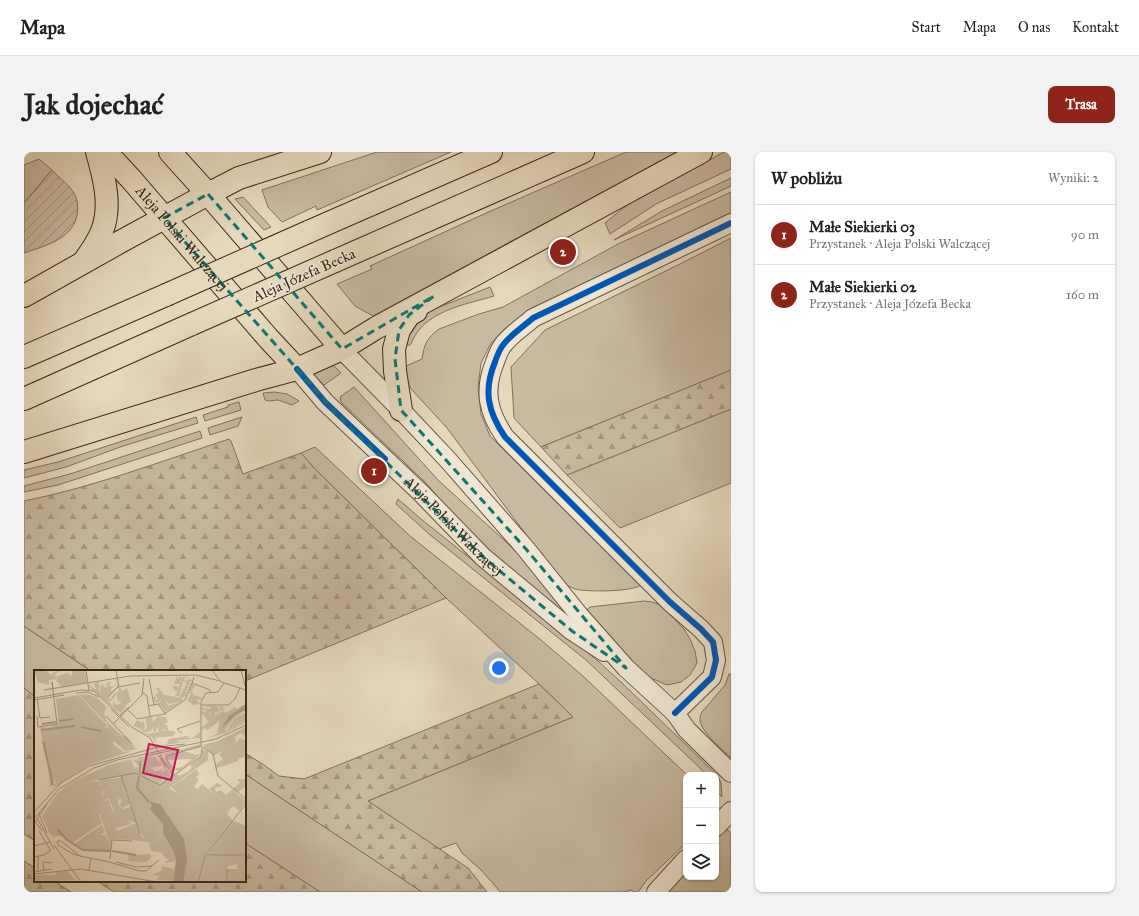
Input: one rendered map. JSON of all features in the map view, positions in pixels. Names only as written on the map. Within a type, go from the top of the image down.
[{"type":"main road","points":[[83,263],[95,246],[106,219],[106,195],[102,169],[97,152]]},
{"type":"main road","name":"Aleja Polski Walczącej","points":[[106,152],[127,174],[268,338],[297,369]]},
{"type":"main road","points":[[170,152],[342,349]]},
{"type":"main road","points":[[24,296],[239,178],[320,152]]},
{"type":"main road","points":[[24,357],[491,152]]},
{"type":"main road","name":"Aleja Józefa Becka","points":[[24,399],[583,152]]},
{"type":"main road","points":[[24,452],[256,380],[297,369],[342,349],[376,328],[434,296],[701,152]]},
{"type":"main road","points":[[401,410],[394,359],[394,349],[399,330],[410,315],[434,296]]},
{"type":"street","points":[[674,713],[712,677],[716,660],[713,642],[701,629],[648,581],[505,438],[497,426],[489,404],[488,392],[490,373],[502,346],[514,333],[533,318],[731,223]]},
{"type":"street","name":"Aleja Polski Walczącej","points":[[342,349],[448,460],[526,549],[579,615],[626,668],[674,713],[687,730],[731,773]]},
{"type":"street","name":"Aleja Polski Walczącej","points":[[297,369],[325,402],[421,493],[482,557],[572,631],[626,668]]},
{"type":"street","points":[[719,824],[731,811]]},
{"type":"street","points":[[656,892],[683,863]]},
{"type":"highlighted area","points":[[208,194],[342,349],[434,296],[409,315],[399,330],[395,359],[401,410],[526,549],[626,668],[572,631],[483,557],[335,412],[164,218]]},
{"type":"green space","points":[[377,152],[451,152],[317,210],[316,206],[282,222],[268,207],[262,190]]},
{"type":"green space","points":[[626,152],[677,152],[373,316],[355,306],[337,284],[372,269],[370,266]]},
{"type":"green space","points":[[724,152],[731,152],[731,169],[656,204],[610,234],[605,223],[627,205]]},
{"type":"green space","points":[[39,159],[52,170],[24,203],[24,165]]},
{"type":"green space","points":[[52,170],[73,191],[78,205],[77,216],[69,231],[56,241],[24,253],[24,203]]},
{"type":"green space","points":[[731,178],[731,186],[614,240],[662,211]]},
{"type":"green space","points":[[731,192],[731,213],[664,245],[505,331],[491,343],[481,363],[478,387],[481,414],[490,436],[641,585],[628,589],[609,591],[575,589],[566,585],[559,579],[447,428],[413,391],[405,380],[401,366],[406,366],[422,359],[427,342],[439,329],[503,307],[618,244]]},
{"type":"green space","points":[[243,197],[271,227],[264,230],[235,199]]},
{"type":"green space","points":[[731,238],[731,370],[541,447],[514,418],[511,367],[545,330]]},
{"type":"green space","points":[[490,287],[494,296],[458,306],[435,317],[425,324],[417,333],[410,345],[404,346],[407,334],[425,314]]},
{"type":"green space","points":[[332,364],[341,373],[324,385],[312,373]]},
{"type":"green space","points":[[731,370],[731,409],[567,475],[541,447]]},
{"type":"green space","points":[[354,387],[438,480],[516,551],[572,617],[570,619],[518,578],[469,533],[425,482],[341,402],[340,397]]},
{"type":"green space","points":[[274,392],[287,394],[299,401],[292,405],[278,400],[265,400],[263,393]]},
{"type":"green space","points":[[239,402],[241,410],[205,421],[203,415]]},
{"type":"green space","points":[[731,409],[731,483],[620,528],[567,475]]},
{"type":"green space","points":[[196,417],[198,423],[123,446],[66,467],[24,478],[24,470],[58,462]]},
{"type":"green space","points":[[242,417],[238,426],[210,435],[208,428]]},
{"type":"green space","points":[[200,431],[202,438],[58,485],[24,492],[24,486],[70,474]]},
{"type":"green space","points":[[229,439],[243,474],[301,453],[314,468],[446,598],[246,681],[246,670],[90,670],[24,626],[24,501],[102,481]]},
{"type":"green space","points":[[315,447],[410,536],[541,640],[584,677],[684,772],[683,846],[646,881],[638,892],[631,890],[625,892],[500,892],[480,869],[462,853],[456,843],[439,849],[368,801],[573,717],[446,598],[314,468],[301,453]]},
{"type":"green space","points":[[398,499],[598,661],[714,772],[703,772],[586,660],[429,534],[396,504]]},
{"type":"green space","points":[[644,601],[661,605],[684,629],[690,639],[695,651],[697,663],[690,675],[681,682],[667,685],[644,675],[584,613],[590,607]]},
{"type":"green space","points":[[24,626],[90,670],[34,670],[34,696],[24,688]]},
{"type":"green space","points":[[729,674],[731,674],[731,758],[714,742],[700,722],[702,712],[725,685]]},
{"type":"green space","points":[[539,684],[573,717],[368,801],[468,868],[487,892],[422,892],[246,775],[246,754],[279,776],[304,779]]},
{"type":"green space","points":[[24,688],[34,696],[34,840],[24,834]]},
{"type":"green space","points":[[246,775],[422,892],[320,892],[246,844]]},
{"type":"green space","points":[[719,778],[721,783],[722,797],[719,794]]},
{"type":"green space","points":[[726,829],[731,833],[731,892],[668,892],[683,876],[683,880],[719,880],[719,837]]},
{"type":"green space","points":[[246,844],[320,892],[114,892],[99,882],[246,882]]},
{"type":"green space","points":[[24,861],[34,867],[34,882],[56,882],[71,892],[24,892]]},
{"type":"cycle path","points":[[675,713],[712,677],[716,660],[713,642],[701,629],[670,602],[505,437],[491,410],[488,392],[489,382],[499,351],[510,337],[533,318],[731,223]]},
{"type":"cycle path","points":[[297,369],[325,402],[385,459]]},
{"type":"place","name":"Małe Siekierki 02","points":[[563,252]]},
{"type":"place","name":"Małe Siekierki 03","points":[[374,471]]}]
